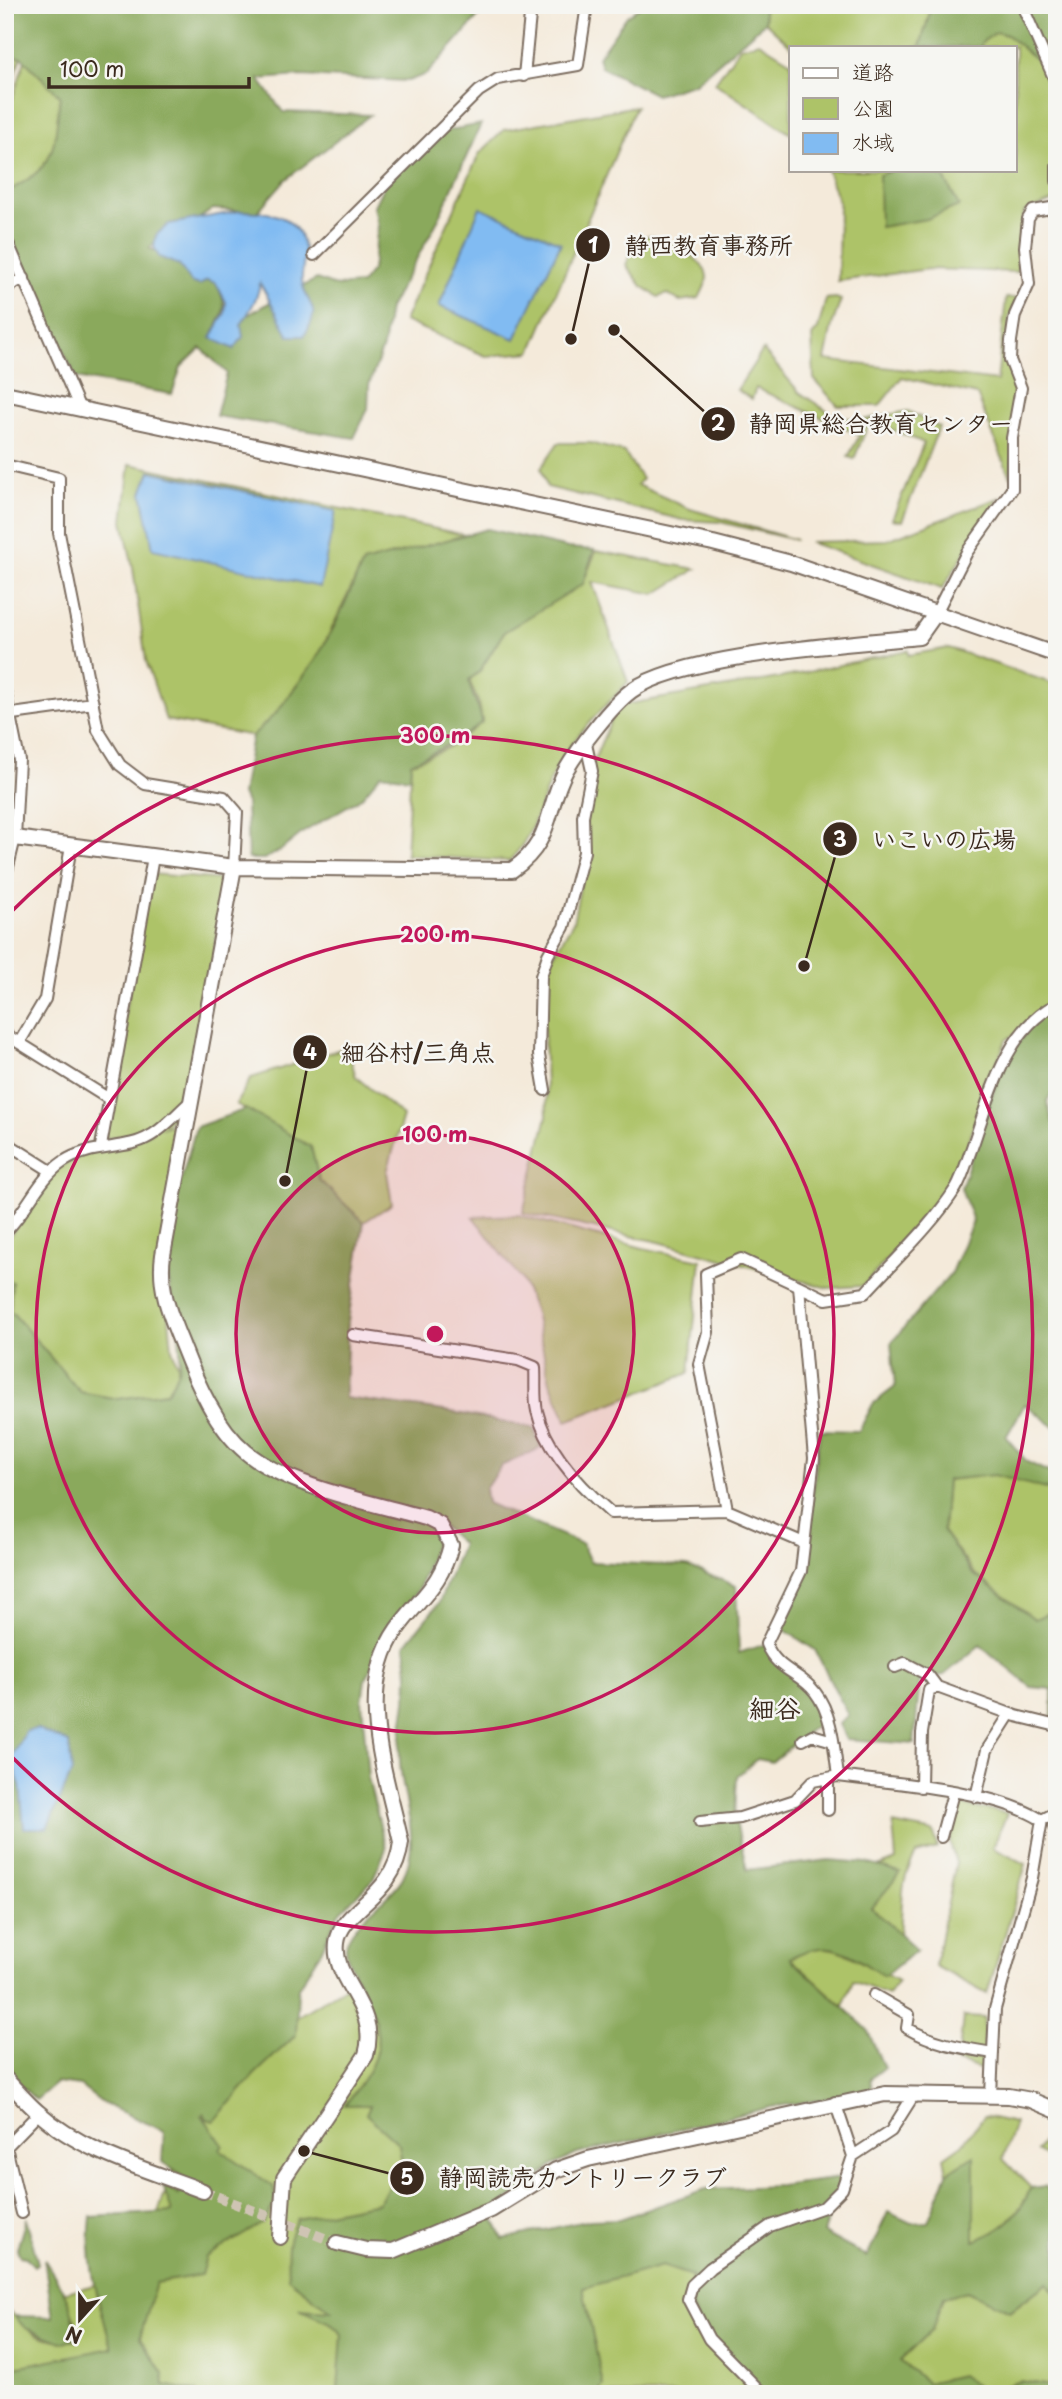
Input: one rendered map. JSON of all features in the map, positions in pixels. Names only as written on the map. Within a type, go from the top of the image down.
[{"type":"street","points":[[524,76],[531,5]]},
{"type":"street","points":[[313,255],[478,91],[498,79],[578,65],[587,5]]},
{"type":"street","points":[[1022,5],[1057,85]]},
{"type":"street","points":[[1057,165],[1057,181]]},
{"type":"street","points":[[15,838],[234,867],[512,870],[530,858],[543,836],[566,770],[631,691],[661,677],[694,667],[794,650],[919,637],[936,613],[967,552],[1012,489],[1013,424],[1021,388],[1010,360],[1011,341],[1015,315],[1029,284],[1026,247],[1028,219],[1033,211],[1057,206]]},
{"type":"street","points":[[5,236],[80,410]]},
{"type":"street","points":[[5,288],[24,278]]},
{"type":"street","points":[[5,393],[713,543],[791,563],[1057,655]]},
{"type":"street","points":[[5,465],[59,478],[59,533],[98,730],[120,765],[145,784],[224,797],[237,812],[234,867],[161,1274],[166,1304],[209,1405],[245,1452],[273,1468],[324,1490],[426,1518],[440,1525],[452,1545],[444,1572],[396,1630],[384,1655],[377,1692],[377,1735],[401,1842],[399,1859],[385,1885],[343,1926],[337,1944],[339,1962],[365,2012],[370,2029],[369,2045],[366,2055],[284,2178],[280,2237]]},
{"type":"street","points":[[5,691],[7,715],[19,760],[15,838],[5,879]]},
{"type":"street","points":[[7,715],[93,703]]},
{"type":"street","points":[[545,1090],[539,1055],[541,976],[548,955],[564,927],[584,852],[583,816],[592,771],[586,744]]},
{"type":"street","points":[[19,1043],[45,999],[71,846]]},
{"type":"street","points":[[101,1146],[153,857]]},
{"type":"street","points":[[727,1510],[699,1364],[708,1332],[706,1274],[741,1259],[826,1299],[865,1293],[943,1206],[958,1185],[1002,1065],[1015,1041],[1042,1011],[1057,1004]]},
{"type":"street","points":[[5,1034],[108,1099]]},
{"type":"street","points":[[5,1232],[51,1171],[67,1160],[101,1146],[124,1145],[150,1137],[191,1101]]},
{"type":"street","points":[[5,1142],[51,1171]]},
{"type":"street","points":[[799,1286],[814,1458],[801,1571],[766,1644],[772,1658],[815,1692],[831,1726],[833,1777],[828,1810]]},
{"type":"street","points":[[353,1335],[518,1360],[535,1367],[537,1410],[546,1436],[582,1486],[611,1513],[727,1510],[804,1543]]},
{"type":"street","points":[[895,1667],[905,1663],[928,1675],[937,1687],[1010,1714],[1057,1726]]},
{"type":"street","points":[[921,1787],[922,1733],[929,1690],[937,1687]]},
{"type":"street","points":[[976,1797],[987,1750],[1010,1714]]},
{"type":"street","points":[[803,1740],[812,1735],[833,1741]]},
{"type":"street","points":[[700,1822],[740,1818],[795,1800],[813,1781],[833,1777],[921,1787],[976,1797],[1030,1813],[1042,1820]]},
{"type":"street","points":[[941,1838],[953,1793]]},
{"type":"street","points":[[1042,1820],[1057,1812]]},
{"type":"street","points":[[991,2095],[995,2009],[1032,1878],[1042,1820]]},
{"type":"street","points":[[874,1995],[909,2015],[907,2028],[920,2036],[943,2044],[993,2053]]},
{"type":"street","points":[[5,2078],[38,2113],[94,2148],[203,2191]]},
{"type":"street","points":[[853,2156],[891,2131],[915,2093]]},
{"type":"street","points":[[337,2243],[366,2250],[393,2251],[491,2210],[556,2170],[588,2159],[835,2102],[885,2094],[991,2095],[1031,2100],[1057,2111]]},
{"type":"street","points":[[763,2394],[709,2339],[688,2299],[692,2285],[710,2268],[770,2226],[824,2207],[842,2189],[853,2156],[835,2102]]},
{"type":"street","points":[[22,2213],[6,2147],[38,2113]]},
{"type":"green space","points":[[5,5],[489,5],[427,74],[408,81],[300,76],[259,79],[283,112],[370,115],[285,180],[257,212],[213,209],[198,219],[182,222],[149,248],[179,264],[199,285],[207,280],[216,283],[224,306],[212,337],[263,306],[317,279],[335,286],[361,284],[372,270],[378,226],[374,206],[384,185],[436,133],[481,124],[436,224],[389,308],[383,347],[369,385],[368,409],[354,438],[216,416],[227,373],[201,348],[181,367],[172,394],[76,378],[5,226],[5,193],[35,174],[50,155],[60,96],[21,57],[5,56]]},
{"type":"green space","points":[[642,5],[763,5],[765,22],[695,83],[656,95],[601,67],[598,57],[627,16]]},
{"type":"green space","points":[[763,5],[932,5],[920,46],[791,46],[765,22]]},
{"type":"green space","points":[[932,5],[1057,5],[1057,77],[1007,35],[996,32],[981,43],[981,46],[920,46]]},
{"type":"green space","points":[[996,32],[1040,45],[1057,90],[1057,199],[1024,212],[1017,272],[929,269],[838,281],[839,203],[828,172],[1016,172],[1016,46],[981,46],[981,43]]},
{"type":"green space","points":[[759,42],[789,61],[789,133],[715,83],[740,47]]},
{"type":"green space","points":[[5,57],[21,57],[6,99],[5,99]]},
{"type":"green space","points":[[25,60],[60,96],[57,131],[55,144],[44,165],[5,193],[5,122]]},
{"type":"green space","points":[[636,106],[531,352],[486,356],[404,321],[479,154],[504,130]]},
{"type":"green space","points":[[888,172],[923,172],[944,177],[959,206],[927,219],[880,227],[879,175]]},
{"type":"green space","points":[[648,236],[673,244],[692,256],[705,270],[707,277],[699,298],[680,301],[667,294],[658,297],[642,286],[626,265],[637,239]]},
{"type":"green space","points":[[1006,298],[1018,298],[1009,317],[1007,357],[1021,387],[1010,477],[977,395],[902,377],[879,406],[838,406],[814,379],[812,336],[818,329],[826,299],[841,300],[832,325],[825,360],[997,381]]},
{"type":"green space","points":[[763,350],[799,392],[836,417],[863,420],[908,411],[939,427],[902,521],[892,519],[924,443],[870,420],[854,459],[848,457],[860,435],[756,388],[752,399],[737,390]]},
{"type":"green space","points":[[558,443],[590,443],[624,452],[642,479],[637,485],[690,509],[796,540],[720,522],[683,520],[547,487],[541,468]]},
{"type":"green space","points":[[130,464],[465,535],[363,563],[318,657],[258,737],[166,720],[146,661],[133,568],[123,521]]},
{"type":"green space","points":[[999,498],[942,589],[809,542],[887,540]]},
{"type":"green space","points":[[487,529],[568,548],[594,550],[583,584],[504,632],[479,672],[469,680],[482,722],[474,729],[411,763],[410,778],[381,774],[361,798],[302,833],[280,851],[264,859],[248,859],[246,803],[242,794],[252,736],[276,713],[315,661],[335,625],[363,563]]},
{"type":"green space","points":[[596,551],[696,569],[655,594],[592,582],[628,682],[590,722],[565,754],[552,777],[526,839],[509,861],[406,855],[411,763],[447,748],[482,722],[479,704],[469,680],[479,672],[504,632],[584,581]]},
{"type":"green space","points":[[949,648],[1057,685],[1057,1007],[1006,1040],[978,1111],[956,1184],[863,1286],[828,1288],[659,1242],[523,1213],[547,1116],[543,1008],[548,975],[553,956],[573,922],[587,853],[584,835],[591,767],[617,706],[790,676],[908,650],[908,655]]},
{"type":"green space","points":[[150,874],[225,880],[191,1101],[161,1128],[188,1118],[163,1255],[172,1349],[180,1371],[167,1392],[118,1399],[80,1392],[10,1310],[12,1283],[5,1278],[5,1244],[51,1171],[101,1146],[124,1145],[154,1130],[102,1139]]},
{"type":"green space","points":[[1042,1011],[1057,1026],[1057,1085],[1047,1101],[1053,1123],[1057,1123],[1057,1429],[1025,1404],[1006,1437],[1027,1462],[1057,1476],[1057,1492],[994,1475],[947,1480],[943,1531],[972,1573],[1035,1619],[1057,1609],[1057,1718],[1052,1717],[1052,1689],[1031,1687],[980,1645],[944,1675],[920,1678],[914,1744],[846,1739],[839,1724],[848,1715],[815,1650],[780,1627],[803,1574],[820,1430],[859,1431],[873,1404],[895,1387],[891,1343],[951,1273],[973,1221],[961,1188],[1002,1065]]},
{"type":"green space","points":[[347,1047],[356,1077],[403,1116],[387,1172],[392,1204],[364,1222],[319,1180],[311,1147],[236,1104],[251,1078]]},
{"type":"green space","points":[[246,1109],[311,1147],[319,1180],[364,1222],[348,1321],[345,1398],[452,1412],[534,1428],[541,1448],[501,1466],[485,1489],[487,1503],[582,1544],[590,1562],[687,1566],[736,1586],[739,1653],[766,1644],[810,1688],[826,1717],[772,1762],[757,1759],[737,1776],[735,1818],[747,1870],[829,1860],[867,1863],[900,1873],[872,1908],[917,1950],[884,1976],[849,1954],[829,1948],[817,1948],[790,1958],[867,2029],[884,2068],[870,2079],[873,2092],[771,2107],[577,2154],[554,2165],[491,2213],[503,2239],[590,2220],[620,2219],[706,2189],[780,2186],[841,2178],[823,2233],[867,2257],[888,2212],[911,2223],[928,2222],[947,2173],[974,2156],[974,2241],[1009,2221],[1021,2207],[1031,2188],[1045,2186],[1057,2199],[1057,2294],[1047,2283],[1010,2311],[967,2291],[943,2297],[932,2330],[900,2361],[927,2383],[961,2375],[986,2393],[1020,2381],[1057,2387],[1057,2394],[743,2394],[750,2389],[702,2330],[688,2299],[692,2276],[662,2266],[583,2288],[603,2385],[597,2394],[343,2394],[338,2390],[342,2334],[330,2323],[299,2309],[331,2311],[288,2278],[288,2247],[297,2219],[378,2203],[402,2166],[399,2144],[366,2114],[370,2105],[345,2105],[368,2072],[377,2045],[374,2018],[350,1964],[346,1946],[354,1928],[397,1886],[403,1877],[411,1849],[400,1751],[408,1688],[405,1645],[439,1603],[462,1544],[433,1518],[435,1543],[420,1586],[395,1623],[365,1680],[362,1701],[368,1778],[386,1849],[372,1881],[338,1914],[321,1951],[298,1988],[296,2035],[254,2075],[214,2121],[207,2119],[204,2113],[202,2115],[223,2145],[220,2150],[273,2186],[276,2202],[263,2223],[206,2257],[201,2275],[156,2283],[140,2338],[163,2373],[164,2385],[197,2391],[196,2394],[5,2394],[5,2369],[112,2348],[92,2267],[91,2217],[172,2212],[163,2186],[179,2194],[185,2178],[162,2162],[164,2131],[102,2103],[80,2086],[56,2083],[36,2100],[5,2071],[5,1278],[12,1282],[10,1310],[80,1392],[118,1399],[167,1392],[174,1380],[180,1355],[170,1289],[168,1248],[174,1207],[196,1127]]},
{"type":"green space","points":[[518,1215],[643,1248],[701,1260],[689,1373],[567,1421],[550,1382],[535,1313],[522,1280],[473,1217]]},
{"type":"green space","points":[[995,1473],[1057,1492],[1057,1610],[1032,1622],[976,1575],[943,1531],[947,1480]]},
{"type":"green space","points":[[958,1804],[1007,1813],[993,1848],[1026,1864],[987,1994],[935,1966],[956,1863],[950,1842]]},
{"type":"green space","points":[[893,1824],[934,1832],[937,1848],[916,1854],[911,1864],[903,1893],[900,1934],[872,1908],[897,1873],[878,1867],[896,1860]]},
{"type":"green space","points":[[814,1946],[839,1950],[898,1981],[888,1995],[853,1981],[843,2006],[790,1958]]},
{"type":"green space","points":[[404,1951],[496,2263],[715,2232],[814,2394],[92,2394],[5,2373],[5,2307],[36,2334],[77,2341],[76,2321],[62,2293],[95,2285],[114,2333],[210,2070]]},
{"type":"green space","points":[[963,2017],[984,2018],[983,2070],[958,2062]]},
{"type":"green space","points":[[984,2116],[1015,2123],[1003,2159],[1031,2188],[1009,2221],[974,2241],[974,2157],[947,2173],[944,2157],[962,2144]]},
{"type":"green space","points":[[1056,2123],[1057,2158],[1055,2161],[1037,2151]]},
{"type":"green space","points":[[26,2219],[38,2263],[34,2266],[26,2257],[20,2256],[17,2249]]},
{"type":"green space","points":[[44,2259],[66,2297],[73,2317],[75,2339],[64,2343],[25,2328],[14,2316],[53,2317]]},
{"type":"green space","points":[[1047,2283],[1057,2295],[1057,2387],[1020,2381],[986,2393],[960,2375],[927,2383],[900,2361],[932,2330],[943,2297],[967,2291],[1010,2311]]},
{"type":"water","points":[[480,207],[561,243],[515,339],[439,306]]},
{"type":"water","points":[[240,211],[261,212],[280,217],[288,221],[300,236],[304,248],[302,281],[313,312],[310,326],[304,336],[289,336],[260,283],[241,325],[243,337],[234,349],[211,338],[225,313],[226,302],[216,283],[207,280],[200,285],[192,283],[179,265],[159,257],[154,247],[156,235],[169,224]]},
{"type":"water","points":[[150,471],[336,511],[320,587],[153,549],[142,493]]},
{"type":"water","points":[[38,1729],[69,1743],[72,1772],[47,1828],[24,1828],[20,1785],[11,1759],[26,1731]]},
{"type":"tunnel","points":[[203,2191],[337,2243]]},
{"type":"place","name":"静岡県総合教育センター","points":[[614,330]]},
{"type":"place","name":"静西教育事務所","points":[[571,339]]},
{"type":"place","name":"いこいの広場","points":[[804,966]]},
{"type":"place","name":"細谷村/三角点","points":[[285,1181]]},
{"type":"place","name":"静岡読売カントリークラブ","points":[[304,2151]]},
{"type":"district","name":"細谷","points":[[775,1709]]}]
